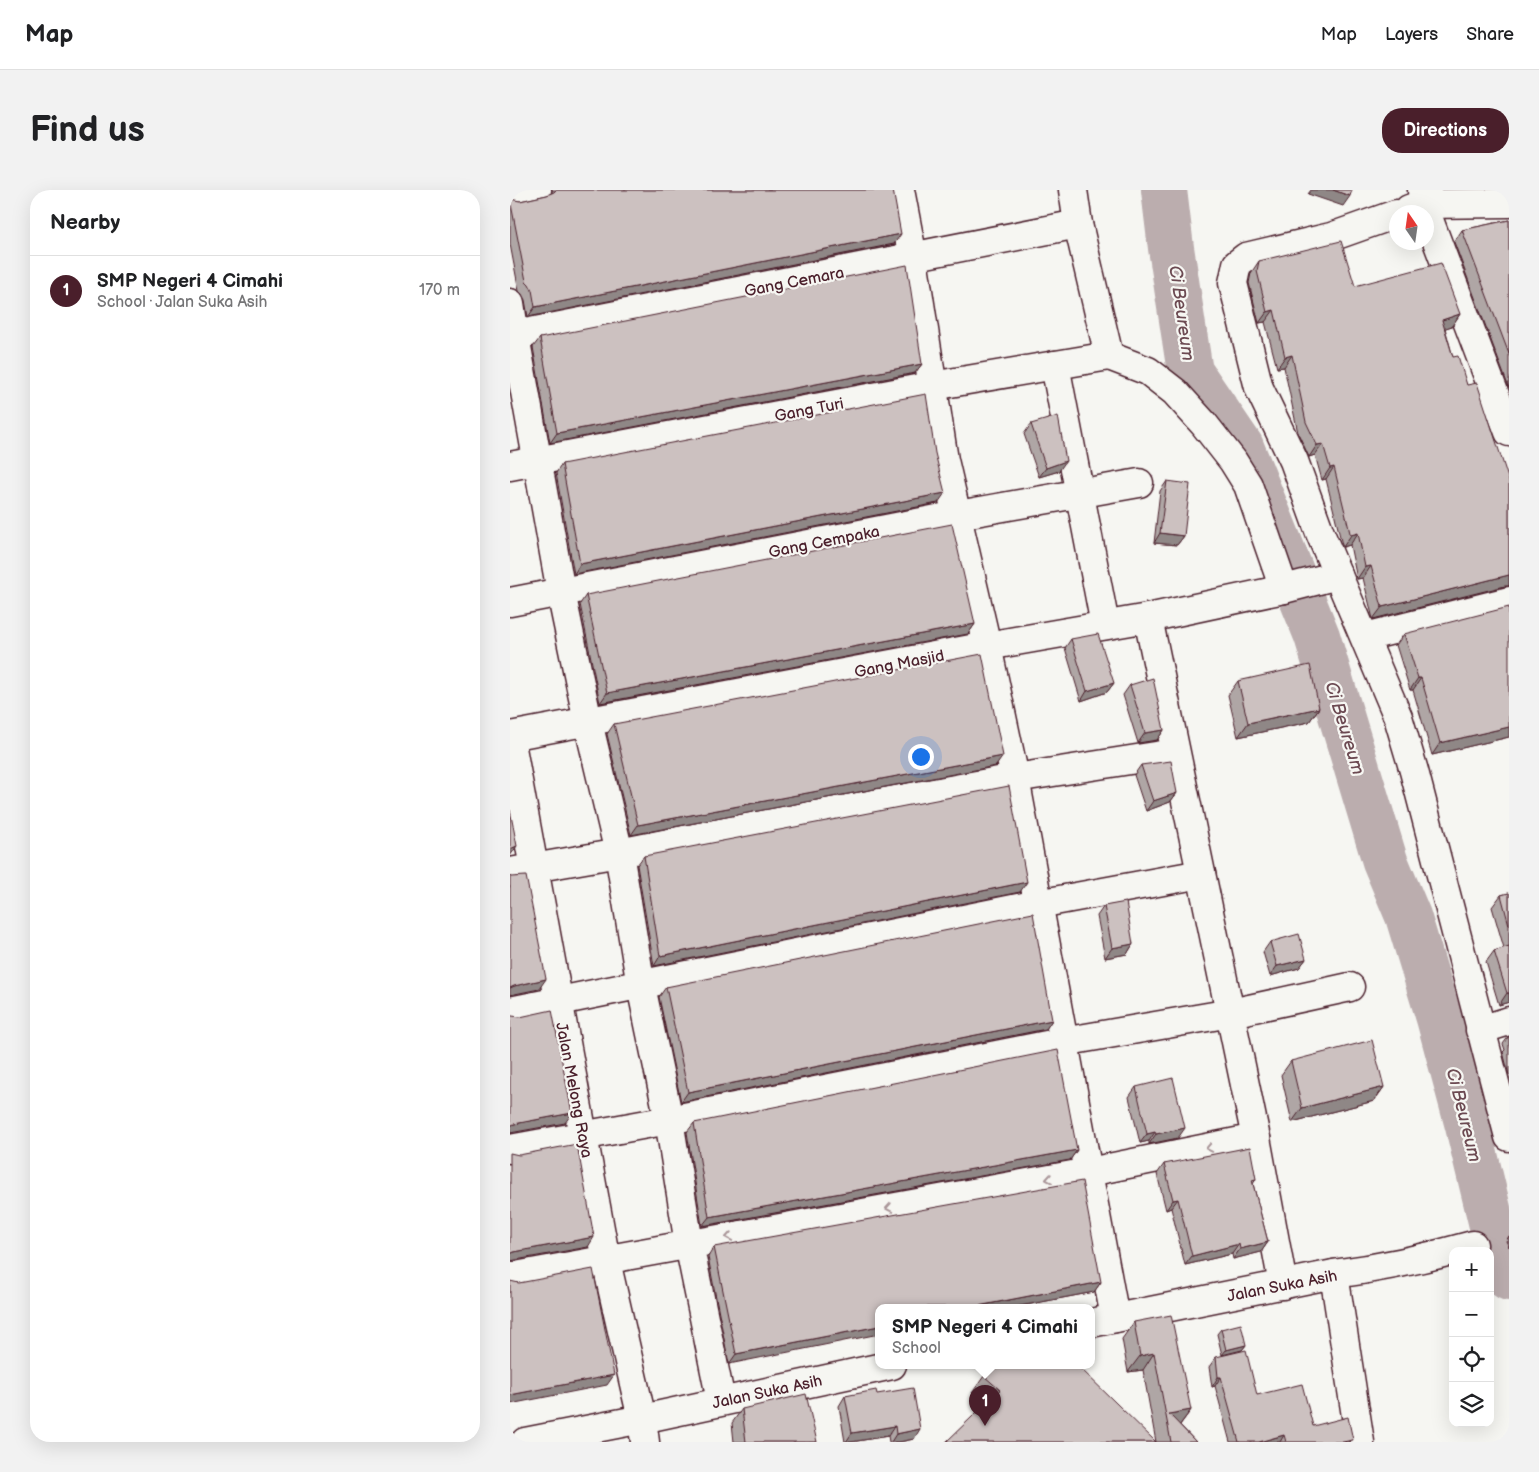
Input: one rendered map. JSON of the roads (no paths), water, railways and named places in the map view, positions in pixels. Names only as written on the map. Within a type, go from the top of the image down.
[{"type":"street","points":[[510,195],[537,190]]},
{"type":"street","points":[[900,190],[913,258],[944,460],[958,515],[1015,778],[1062,1042],[1088,1172],[1103,1321]]},
{"type":"street","points":[[1073,190],[1078,224],[1109,356],[1148,371],[1175,392],[1204,424],[1233,462],[1248,484],[1286,589]]},
{"type":"street","points":[[1509,203],[1415,202],[1509,432]]},
{"type":"street","points":[[1389,216],[1331,237],[1246,257],[1236,264],[1233,283],[1259,388],[1294,461],[1320,533],[1333,577],[1366,637],[1398,717],[1414,771],[1509,1137]]},
{"type":"street","name":"Gang Cemara","points":[[512,336],[1078,224]]},
{"type":"street","points":[[510,303],[512,336],[538,461],[561,592],[588,722],[619,854],[641,986],[669,1120],[690,1244],[721,1401]]},
{"type":"street","name":"Gang Turi","points":[[510,466],[932,386],[1109,356]]},
{"type":"street","points":[[1055,365],[1105,625]]},
{"type":"street","name":"Gang Cempaka","points":[[510,602],[958,515],[1139,483]]},
{"type":"street","name":"Gang Masjid","points":[[510,737],[987,646],[1148,618],[1286,589],[1333,577]]},
{"type":"street","points":[[1366,637],[1509,601]]},
{"type":"street","points":[[1148,618],[1200,874],[1231,1013],[1283,1285]]},
{"type":"street","name":"Jalan Melong Raya","points":[[510,737],[522,870],[558,1002],[606,1260],[643,1430]]},
{"type":"street","points":[[522,870],[619,854],[749,827],[1015,778],[1175,753]]},
{"type":"street","points":[[510,1011],[641,986],[1038,904],[1200,874]]},
{"type":"street","points":[[510,1149],[669,1120],[1062,1042],[1231,1013],[1350,988]]},
{"type":"street","points":[[1480,1030],[1509,1021]]},
{"type":"street","points":[[510,1277],[1088,1172],[1256,1138]]},
{"type":"street","name":"Jalan Suka Asih","points":[[1103,1321],[1334,1274],[1423,1259],[1473,1245]]},
{"type":"street","points":[[1334,1274],[1360,1442]]},
{"type":"street","name":"Jalan Suka Asih","points":[[539,1441],[643,1430],[721,1401],[875,1369]]},
{"type":"waterway","name":"Ci Beureum","points":[[1164,190],[1190,372],[1241,447],[1317,636],[1385,861],[1408,916],[1439,1018],[1468,1126],[1501,1263],[1509,1278]]},
{"type":"place","name":"SMP Negeri 4 Cimahi","points":[[985,1426]]}]
